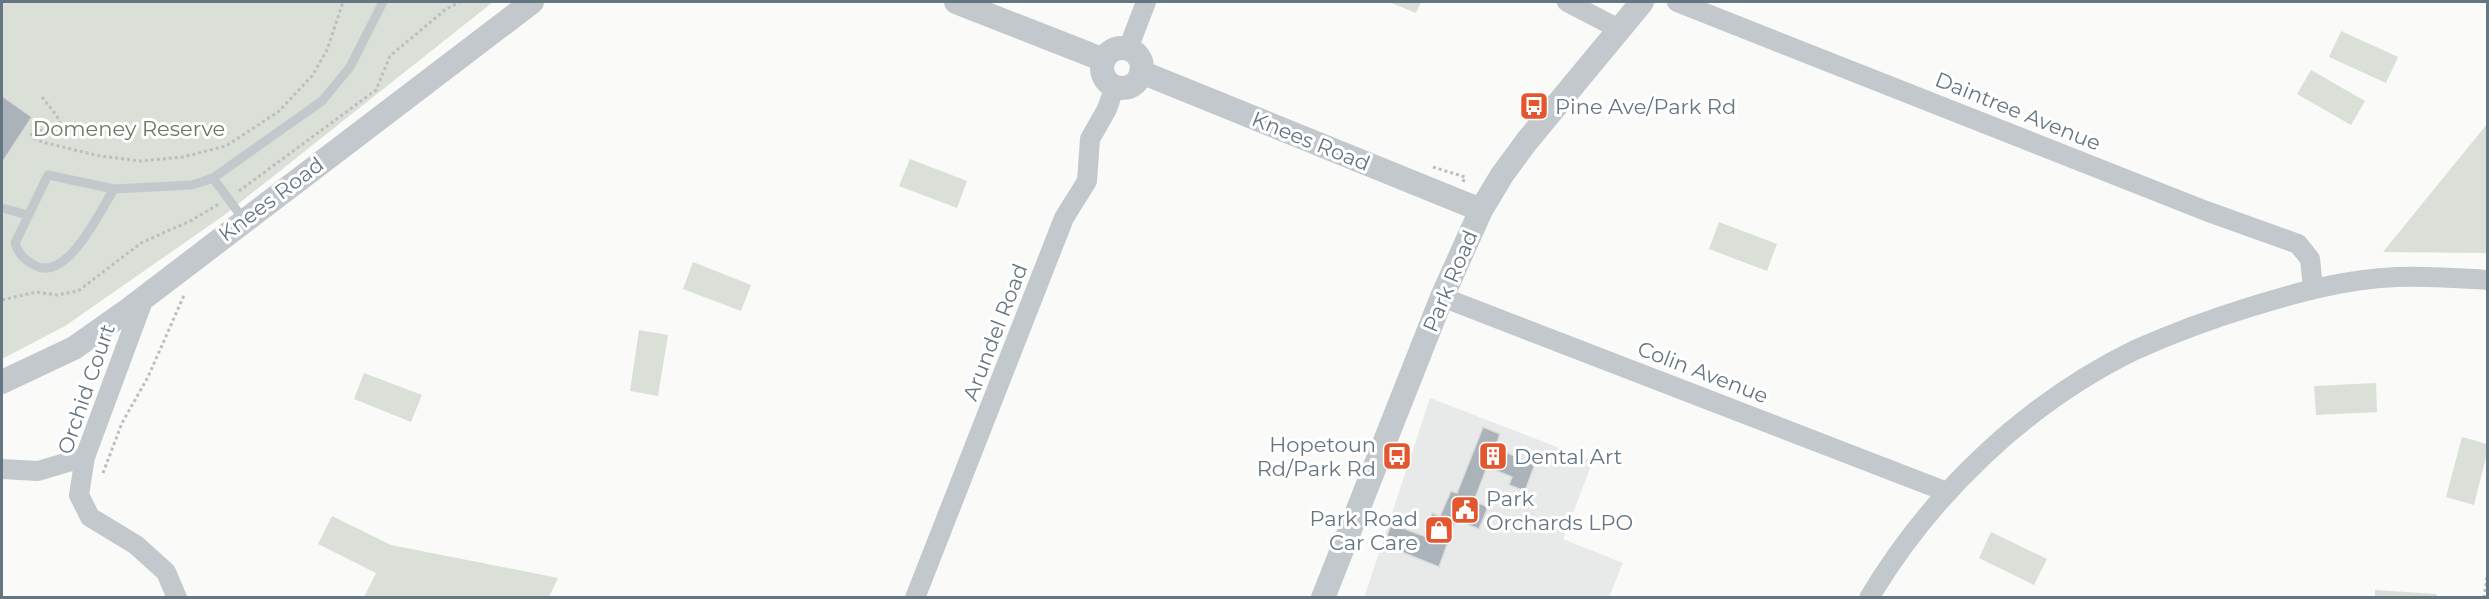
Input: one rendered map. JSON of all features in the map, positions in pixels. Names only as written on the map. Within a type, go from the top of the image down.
[{"type":"street","name":"Knees Road","points":[[2,382],[74,348],[144,298],[532,2]]},
{"type":"street","points":[[956,2],[1104,60]]},
{"type":"street","points":[[1128,49],[1146,2]]},
{"type":"street","points":[[1567,2],[1619,29]]},
{"type":"street","name":"Park Road","points":[[1324,597],[1442,297],[1481,210],[1502,175],[1527,141],[1642,2]]},
{"type":"street","name":"Daintree Avenue","points":[[1677,2],[2206,211],[2298,244],[2310,260],[2313,288]]},
{"type":"street","points":[[1128,49],[1138,56],[1141,72],[1138,78],[1128,86],[1115,86],[1105,78],[1104,60],[1111,51],[1128,49]]},
{"type":"street","name":"Knees Road","points":[[1141,72],[1481,210]]},
{"type":"street","name":"Arundel Road","points":[[915,597],[1064,218],[1087,181],[1090,139],[1107,109],[1115,86]]},
{"type":"street","points":[[1869,597],[1888,566],[1947,492],[1987,453],[2029,418],[2078,383],[2134,351],[2200,322],[2313,288],[2396,277],[2487,280]]},
{"type":"street","name":"Colin Avenue","points":[[1442,297],[1947,492]]},
{"type":"street","name":"Orchid Court","points":[[144,298],[85,457],[79,495],[90,517],[136,544],[166,572],[177,597]]},
{"type":"street","points":[[2,469],[38,471],[85,457]]},
{"type":"lane","points":[[114,189],[75,250],[64,262],[42,269],[32,265],[18,252],[15,243],[48,175],[114,189],[192,185],[213,178],[322,101],[350,67],[383,2]]},
{"type":"lane","points":[[213,178],[244,220]]},
{"type":"lane","points":[[2,208],[28,215]]},
{"type":"path","points":[[42,97],[57,116],[61,126],[31,133],[32,137],[42,142],[100,156],[141,161],[210,152],[226,146],[278,112],[312,76],[327,50],[343,2]]},
{"type":"path","points":[[446,9],[449,2]]},
{"type":"path","points":[[2,300],[36,292],[57,295],[78,291],[141,243],[192,220],[228,199],[376,90],[390,56],[446,9],[460,2]]},
{"type":"path","points":[[100,480],[122,423],[148,377],[188,285]]},
{"type":"path","points":[[2484,597],[2487,570]]},
{"type":"shaded area","points":[[1430,398],[1593,461],[1563,539],[1623,563],[1609,597],[1364,598]]},
{"type":"green space","name":"Domeney Reserve","points":[[2,2],[493,2],[223,216],[65,326],[2,359]]},
{"type":"green space","points":[[1389,2],[1421,2],[1416,13]]},
{"type":"green space","points":[[2341,31],[2398,57],[2386,83],[2329,57]]},
{"type":"green space","points":[[2311,70],[2365,101],[2351,125],[2297,94]]},
{"type":"green space","points":[[2487,124],[2487,253],[2383,252]]},
{"type":"green space","points":[[910,159],[967,181],[957,208],[899,186]]},
{"type":"green space","points":[[1719,222],[1777,244],[1767,271],[1709,249]]},
{"type":"green space","points":[[693,262],[751,285],[741,311],[683,289]]},
{"type":"green space","points":[[639,330],[668,335],[658,396],[630,391]]},
{"type":"green space","points":[[364,373],[422,395],[411,422],[354,399]]},
{"type":"green space","points":[[2376,383],[2377,412],[2316,415],[2314,386]]},
{"type":"green space","points":[[2462,437],[2487,444],[2487,453],[2474,505],[2446,497]]},
{"type":"green space","points":[[332,516],[391,545],[558,578],[549,597],[364,597],[376,573],[318,544]]},
{"type":"green space","points":[[1991,532],[2047,559],[2034,585],[1979,558]]},
{"type":"green space","points":[[2375,590],[2437,594],[2436,597],[2375,597]]},
{"type":"building","points":[[2,96],[32,117],[2,163]]},
{"type":"building","points":[[1483,427],[1500,434],[1495,448],[1535,464],[1525,491],[1509,485],[1512,477],[1487,467],[1474,501],[1488,507],[1479,529],[1456,520],[1439,567],[1384,545],[1391,524],[1424,536],[1432,513],[1440,516],[1451,491],[1457,493]]},
{"type":"place","name":"Pine Ave/Park Rd","points":[[1534,106]]},
{"type":"place","name":"Hopetoun Rd/Park Rd","points":[[1397,456]]},
{"type":"place","name":"Dental Art","points":[[1493,456]]},
{"type":"place","name":"Park Orchards LPO","points":[[1465,510]]},
{"type":"place","name":"Park Road Car Care","points":[[1439,530]]}]
